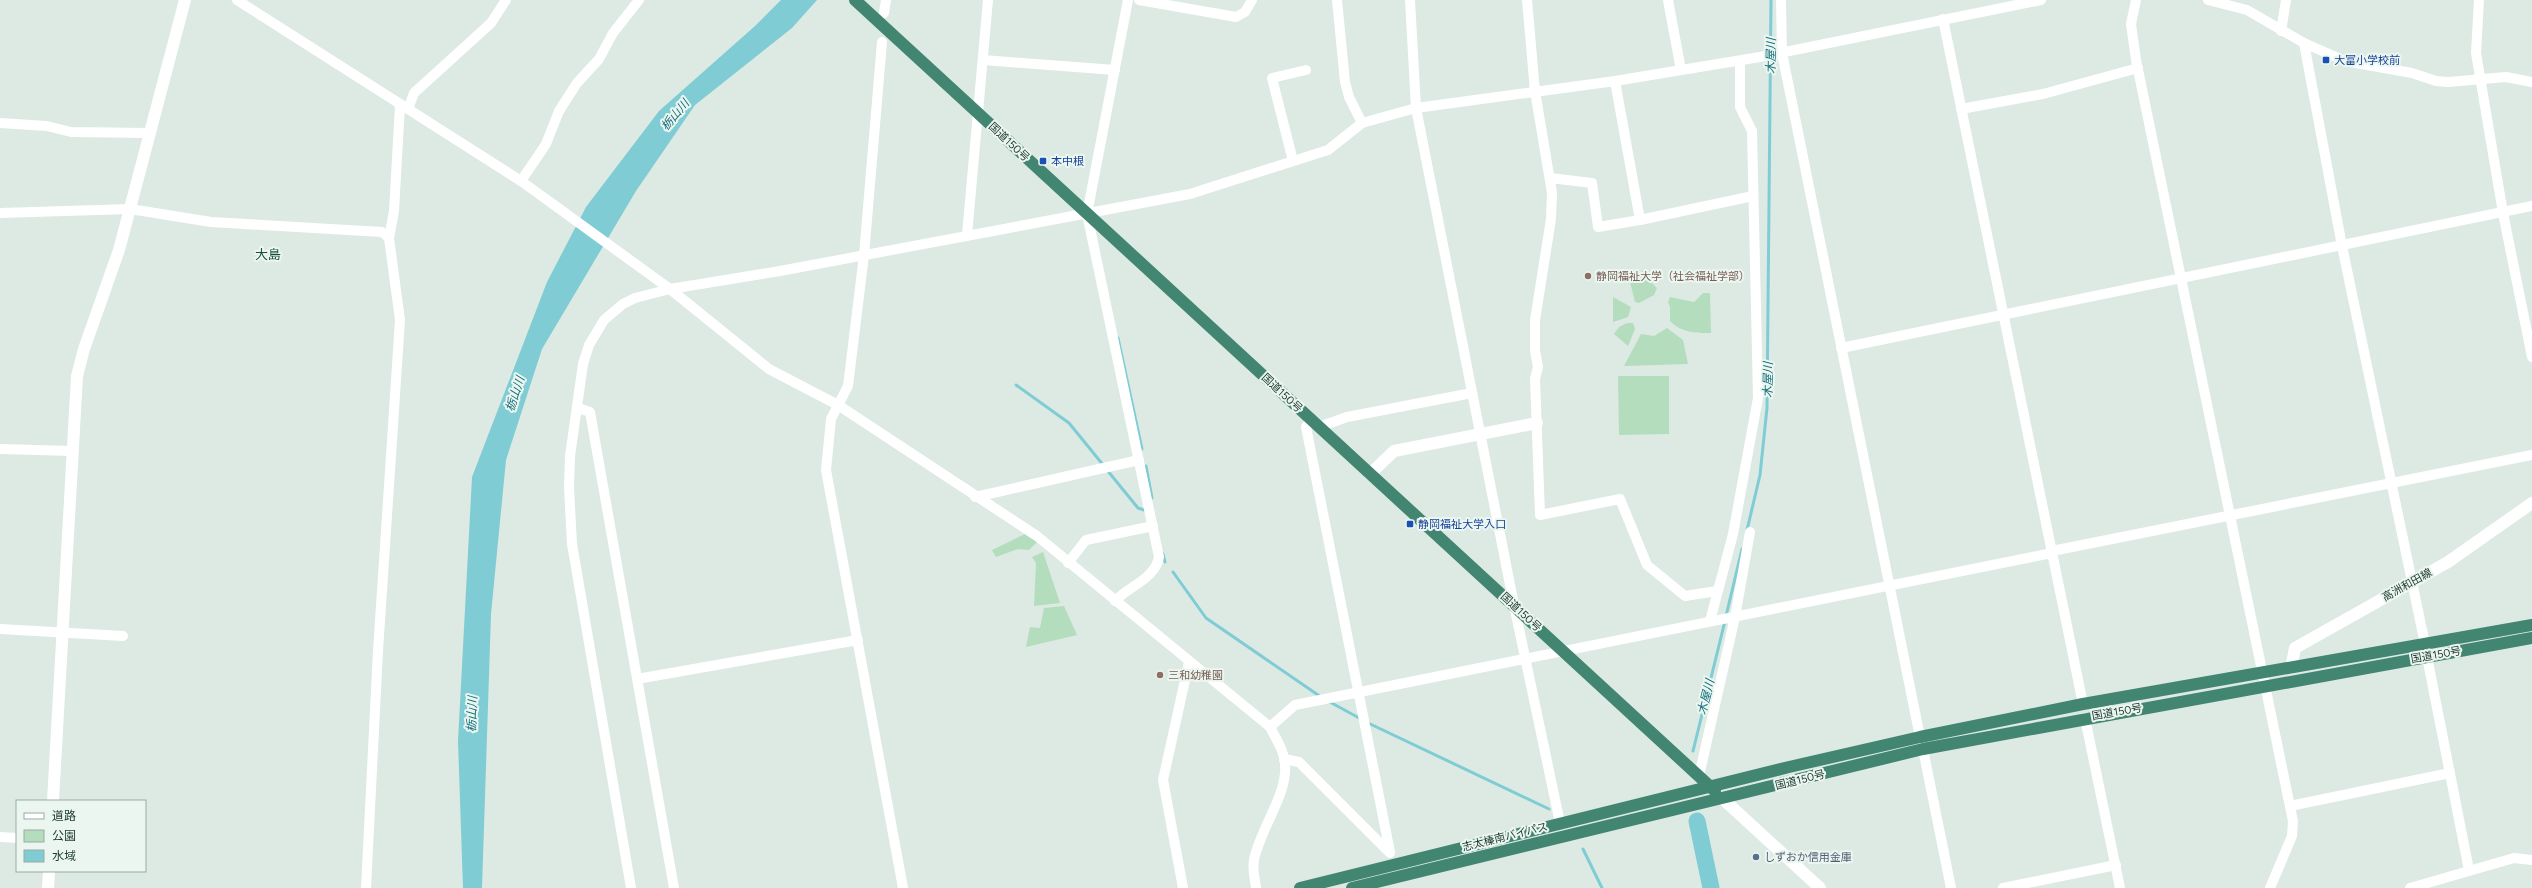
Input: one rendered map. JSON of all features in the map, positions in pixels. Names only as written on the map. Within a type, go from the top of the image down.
[{"type":"highway","name":"国道150号","points":[[855,0],[1711,786],[1723,799],[1922,743],[2085,718],[2266,687],[2532,638]]},
{"type":"highway","name":"国道150号","points":[[1711,786],[1922,743],[2083,704],[2532,626]]},
{"type":"highway","name":"志太榛南バイパス","points":[[1300,888],[1711,786]]},
{"type":"highway","name":"志太榛南バイパス","points":[[1352,888],[1723,799]]},
{"type":"street","points":[[53,800],[72,451],[79,370],[84,349],[119,250],[185,0]]},
{"type":"street","points":[[237,0],[521,181],[670,288],[769,369],[838,405],[1036,536],[1270,727],[1281,747],[1284,759],[1285,774],[1280,793],[1260,837],[1253,862],[1256,888]]},
{"type":"street","points":[[366,888],[378,651],[400,320],[389,238],[394,211],[404,107],[414,93],[491,23],[506,0]]},
{"type":"street","points":[[521,181],[546,144],[559,111],[577,83],[599,59],[613,33],[639,0]]},
{"type":"street","points":[[884,13],[886,0]]},
{"type":"street","points":[[967,235],[988,0]]},
{"type":"street","points":[[1115,601],[1122,593],[1150,575],[1158,565],[1159,557],[1087,214],[1128,0]]},
{"type":"street","points":[[1139,0],[1236,17],[1245,12],[1252,0]]},
{"type":"street","points":[[1337,0],[1344,82],[1349,97],[1362,123]]},
{"type":"street","points":[[1410,0],[1416,108],[1472,393],[1482,432],[1514,605],[1560,823]]},
{"type":"street","points":[[1527,0],[1535,90],[1550,178],[1551,219],[1535,320],[1535,351],[1538,367],[1535,379],[1540,515],[1620,499],[1647,565],[1685,596],[1717,591]]},
{"type":"street","points":[[1668,0],[1681,70]]},
{"type":"street","points":[[1781,0],[1782,53],[1951,888]]},
{"type":"street","points":[[631,888],[570,521],[570,456],[578,408],[583,364],[589,345],[604,320],[623,304],[635,298],[670,288],[864,255],[1190,194],[1328,150],[1362,123],[1416,108],[1535,90],[1615,81],[1760,57],[2041,0]]},
{"type":"street","points":[[2136,0],[2131,24],[2138,68],[2179,278],[2293,821],[2292,836],[2270,888]]},
{"type":"street","points":[[2208,0],[2247,10],[2304,44],[2345,61],[2412,73],[2436,81],[2448,82],[2506,77],[2532,82]]},
{"type":"street","points":[[2281,31],[2286,0]]},
{"type":"street","points":[[2479,0],[2476,53],[2503,213],[2532,357]]},
{"type":"street","points":[[1943,19],[2005,314],[2083,704]]},
{"type":"street","points":[[882,42],[864,255],[848,386],[831,419],[826,470],[903,888]]},
{"type":"street","points":[[2304,44],[2342,246],[2411,584],[2425,644]]},
{"type":"street","points":[[983,60],[1114,70]]},
{"type":"street","points":[[1710,621],[1732,534],[1758,398],[1752,131],[1740,107],[1740,60]]},
{"type":"street","points":[[1961,109],[2043,94],[2138,68]]},
{"type":"street","points":[[1293,161],[1272,78],[1306,70]]},
{"type":"street","points":[[1615,81],[1640,220]]},
{"type":"street","points":[[0,123],[46,126],[72,132],[150,133]]},
{"type":"street","points":[[1550,178],[1592,183],[1598,227],[1640,220],[1753,196]]},
{"type":"street","points":[[1842,348],[2532,206]]},
{"type":"street","points":[[0,212],[130,209],[211,222],[382,232],[389,238]]},
{"type":"street","points":[[1393,865],[1306,427],[1315,423],[1472,393]]},
{"type":"street","points":[[578,408],[590,412],[674,888]]},
{"type":"street","points":[[1370,474],[1394,451],[1482,432],[1536,423]]},
{"type":"street","points":[[0,449],[72,451]]},
{"type":"street","points":[[1270,727],[1295,705],[1526,660],[1710,621],[1890,586],[2532,455]]},
{"type":"street","points":[[975,497],[1139,460]]},
{"type":"street","name":"高洲和田線","points":[[2292,668],[2295,648],[2448,562],[2532,503]]},
{"type":"street","points":[[1068,563],[1086,540],[1153,526]]},
{"type":"street","points":[[1699,776],[1735,617],[1750,532]]},
{"type":"street","points":[[0,629],[123,636]]},
{"type":"street","points":[[637,679],[858,640]]},
{"type":"street","points":[[2427,657],[2469,870]]},
{"type":"street","points":[[1183,888],[1163,780],[1189,662]]},
{"type":"street","points":[[2085,718],[2120,888]]},
{"type":"street","points":[[1284,759],[1299,762],[1390,852]]},
{"type":"street","points":[[2290,806],[2450,773]]},
{"type":"street","points":[[1723,799],[1820,888]]},
{"type":"street","points":[[0,837],[16,838]]},
{"type":"street","points":[[2410,888],[2514,858],[2532,860]]},
{"type":"street","points":[[2005,888],[2116,866]]},
{"type":"street","points":[[48,888],[49,872]]},
{"type":"green space","points":[[1647,269],[1651,282],[1657,288],[1654,295],[1639,303],[1635,302],[1629,278]]},
{"type":"green space","points":[[1703,293],[1710,293],[1711,333],[1684,330],[1670,321],[1670,307],[1668,302],[1670,297],[1694,302]]},
{"type":"green space","points":[[1613,297],[1631,307],[1628,317],[1613,322]]},
{"type":"green space","points":[[1627,323],[1633,323],[1635,329],[1628,346],[1614,334],[1619,327]]},
{"type":"green space","points":[[1667,328],[1683,340],[1688,364],[1624,366],[1641,334],[1654,336]]},
{"type":"green space","points":[[1618,376],[1669,376],[1669,434],[1619,435]]},
{"type":"green space","points":[[1025,534],[1037,542],[1029,550],[1018,549],[996,557],[992,550]]},
{"type":"green space","points":[[1043,552],[1060,603],[1034,606],[1036,563],[1032,557]]},
{"type":"green space","points":[[1064,606],[1077,635],[1026,647],[1030,627],[1040,628],[1044,608]]},
{"type":"water","name":"栃山川","points":[[781,0],[817,0],[792,28],[695,105],[636,191],[542,349],[506,460],[491,614],[482,888],[463,888],[458,741],[472,477],[547,282],[586,207],[659,111],[755,26]]},
{"type":"waterway","name":"木屋川","points":[[1747,530],[1760,475],[1767,408],[1771,0]]},
{"type":"waterway","points":[[1118,338],[1142,449]]},
{"type":"waterway","points":[[1016,385],[1069,423],[1104,466]]},
{"type":"waterway","points":[[1146,466],[1152,498]]},
{"type":"waterway","points":[[1107,470],[1138,508],[1147,511]]},
{"type":"waterway","name":"木屋川","points":[[1726,616],[1742,549]]},
{"type":"waterway","points":[[1163,554],[1165,562]]},
{"type":"waterway","points":[[1173,572],[1206,618],[1321,697]]},
{"type":"waterway","name":"木屋川","points":[[1693,751],[1725,621]]},
{"type":"waterway","points":[[1328,701],[1361,719]]},
{"type":"waterway","points":[[1366,722],[1549,809]]},
{"type":"waterway","name":"木屋川","points":[[1697,821],[1711,888]]},
{"type":"waterway","points":[[1583,849],[1602,888]]},
{"type":"place","name":"大富小学校前","points":[[2326,60]]},
{"type":"place","name":"本中根","points":[[1043,161]]},
{"type":"place","name":"静岡福祉大学（社会福祉学部）","points":[[1588,276]]},
{"type":"place","name":"静岡福祉大学入口","points":[[1410,524]]},
{"type":"place","name":"三和幼稚園","points":[[1160,675]]},
{"type":"place","name":"しずおか信用金庫","points":[[1756,857]]},
{"type":"district","name":"大島","points":[[268,254]]}]
